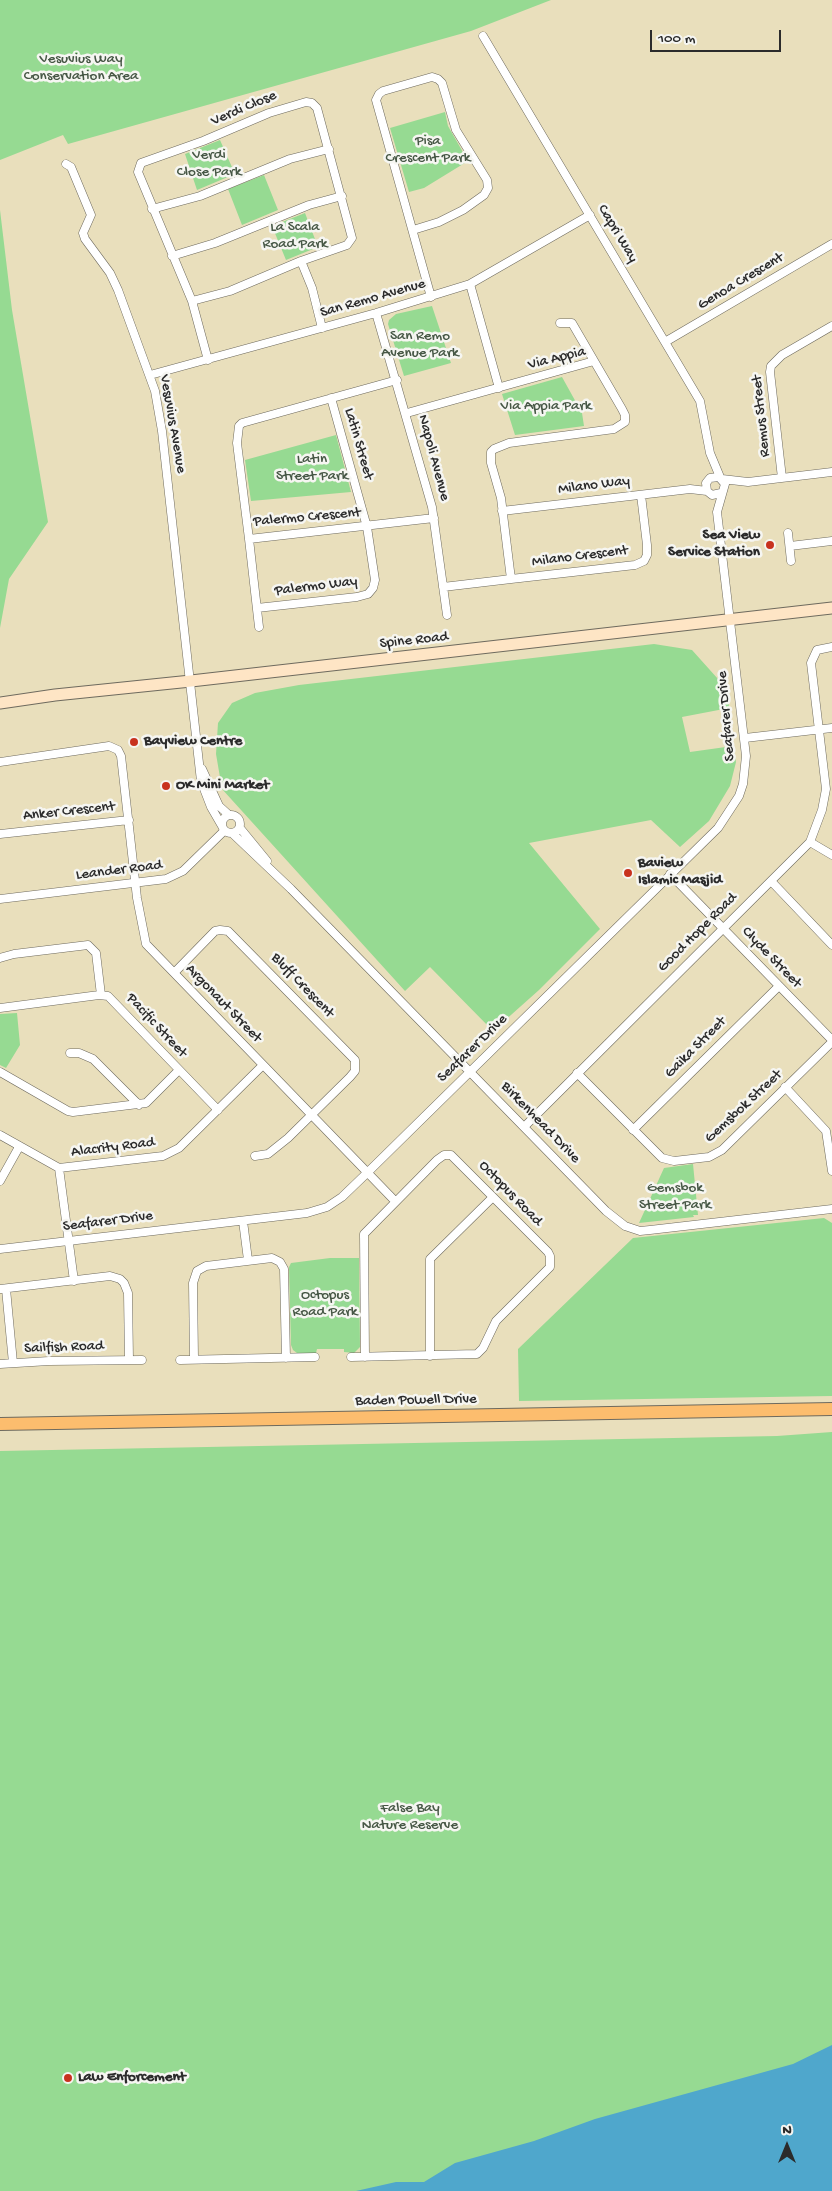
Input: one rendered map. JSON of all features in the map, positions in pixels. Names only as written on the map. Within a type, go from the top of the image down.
[{"type":"main road","name":"Spine Road","points":[[0,703],[55,695],[832,608]]},
{"type":"main road","name":"Baden Powell Drive","points":[[0,1424],[832,1409]]},
{"type":"street","name":"Capri Way","points":[[483,36],[700,401],[710,453],[721,478]]},
{"type":"street","points":[[413,230],[439,222],[463,210],[484,195],[488,188],[487,180],[456,130],[442,83],[432,77],[383,91],[376,100],[431,297]]},
{"type":"street","name":"Verdi Close","points":[[192,300],[230,291],[347,245],[350,242],[352,234],[314,104],[306,102],[287,106],[203,141],[141,163],[138,172],[192,300],[208,360]]},
{"type":"street","points":[[152,209],[200,196],[290,159],[328,149]]},
{"type":"street","name":"Vesuvius Avenue","points":[[66,164],[71,166],[91,215],[83,233],[85,239],[110,273],[118,290],[155,391],[162,431],[191,681]]},
{"type":"street","points":[[172,256],[215,244],[309,205],[342,196]]},
{"type":"street","name":"San Remo Avenue","points":[[150,375],[376,313],[470,284],[590,215]]},
{"type":"street","name":"Genoa Crescent","points":[[665,342],[832,244]]},
{"type":"street","points":[[302,262],[315,296],[322,328]]},
{"type":"street","points":[[470,284],[499,388]]},
{"type":"street","name":"Napoli Avenue","points":[[376,313],[397,380],[434,518],[447,615]]},
{"type":"street","points":[[560,323],[572,323],[594,362]]},
{"type":"street","name":"Remus Street","points":[[782,478],[770,372],[771,366],[782,355],[832,326]]},
{"type":"street","name":"Via Appia","points":[[406,413],[594,362],[625,415],[623,424],[614,429],[509,443],[494,449],[491,452],[491,463],[502,511]]},
{"type":"street","name":"Palermo Crescent","points":[[397,380],[242,423],[239,426],[237,444],[249,539],[434,518]]},
{"type":"street","name":"Latin Street","points":[[331,398],[367,527]]},
{"type":"street","name":"Capri Way","points":[[710,453],[708,487],[717,512],[729,620]]},
{"type":"street","points":[[740,482],[715,495],[708,487],[713,476],[740,482],[832,472]]},
{"type":"street","points":[[721,478],[725,484],[723,492]]},
{"type":"street","name":"Milano Way","points":[[502,511],[708,487]]},
{"type":"street","name":"Capri Way","points":[[717,512],[723,492]]},
{"type":"street","name":"Milano Crescent","points":[[444,587],[635,564],[644,561],[648,545],[641,495]]},
{"type":"street","name":"Milano Crescent","points":[[502,511],[511,579]]},
{"type":"street","name":"Palermo Way","points":[[257,608],[368,594],[374,588],[375,580],[367,527]]},
{"type":"street","points":[[788,533],[791,562]]},
{"type":"street","points":[[249,539],[259,627]]},
{"type":"street","points":[[790,546],[832,541]]},
{"type":"street","name":"Seafarer Drive","points":[[0,1249],[307,1214],[327,1207],[342,1197],[718,828],[735,804],[746,771],[745,738],[729,620]]},
{"type":"street","name":"Good Hope Road","points":[[524,1127],[810,842],[829,796],[810,663],[817,650],[832,647]]},
{"type":"street","name":"Birkenhead Drive","points":[[191,681],[201,781],[205,795],[226,830],[291,889],[616,1220],[632,1229],[650,1230],[832,1210]]},
{"type":"street","points":[[745,738],[832,728]]},
{"type":"street","name":"Anker Crescent","points":[[0,762],[66,751],[114,747],[121,756],[129,820],[0,834]]},
{"type":"street","name":"Birkenhead Drive","points":[[200,762],[219,806],[229,815]]},
{"type":"street","points":[[229,815],[238,817],[241,822],[240,828],[226,830],[222,820],[229,815]]},
{"type":"street","name":"Argonaut Street","points":[[129,820],[143,937],[146,944],[395,1201]]},
{"type":"street","name":"Birkenhead Drive","points":[[240,828],[291,889]]},
{"type":"street","name":"Leander Road","points":[[0,899],[136,883],[175,876],[226,830]]},
{"type":"street","points":[[810,842],[832,856]]},
{"type":"street","name":"Clyde Street","points":[[670,874],[832,1041]]},
{"type":"street","points":[[771,881],[832,945]]},
{"type":"street","name":"Bluff Crescent","points":[[174,973],[216,931],[228,931],[353,1057],[355,1066],[350,1077],[311,1115]]},
{"type":"street","points":[[0,958],[14,954],[88,945],[96,953],[101,995]]},
{"type":"street","name":"Gaika Street","points":[[632,1130],[779,986]]},
{"type":"street","name":"Pacific Street","points":[[0,1008],[101,995],[112,998],[218,1110]]},
{"type":"street","name":"Gemsbok Street","points":[[577,1073],[656,1154],[667,1160],[709,1157],[722,1150],[832,1041]]},
{"type":"street","points":[[70,1053],[79,1053],[93,1060],[138,1105]]},
{"type":"street","name":"Alacrity Road","points":[[0,1135],[59,1168],[169,1154],[179,1148],[263,1065]]},
{"type":"street","points":[[0,1072],[68,1111],[79,1112],[138,1105],[152,1098],[179,1070]]},
{"type":"street","points":[[785,1088],[826,1131],[832,1171]]},
{"type":"street","points":[[255,1156],[268,1154],[278,1147],[311,1115]]},
{"type":"street","points":[[0,1181],[19,1146]]},
{"type":"street","name":"Octopus Road","points":[[351,1357],[365,1357],[430,1356],[472,1355],[480,1352],[496,1321],[550,1267],[548,1252],[455,1157],[448,1155],[437,1160],[364,1234],[365,1357]]},
{"type":"street","points":[[59,1168],[74,1281]]},
{"type":"street","points":[[430,1356],[430,1259],[493,1197]]},
{"type":"street","points":[[243,1221],[248,1260]]},
{"type":"street","points":[[194,1359],[194,1277],[201,1267],[272,1258],[283,1265],[286,1358]]},
{"type":"street","points":[[13,1363],[3,1289],[110,1276],[124,1283],[128,1293],[129,1360]]},
{"type":"street","points":[[180,1360],[315,1358]]},
{"type":"street","name":"Sailfish Road","points":[[0,1364],[142,1360]]},
{"type":"green space","name":"Vesuvius Way Conservation Area","points":[[0,0],[551,0],[471,31],[68,144],[63,135],[0,160]]},
{"type":"green space","name":"Pisa Crescent Park","points":[[445,112],[448,126],[468,161],[424,188],[409,192],[390,128]]},
{"type":"green space","name":"Verdi Close Park","points":[[220,140],[235,174],[197,190],[185,154]]},
{"type":"green space","points":[[264,175],[278,210],[242,225],[228,189]]},
{"type":"green space","points":[[0,210],[12,310],[48,522],[9,579],[0,628]]},
{"type":"green space","name":"La Scala Road Park","points":[[305,213],[318,247],[286,260],[272,226]]},
{"type":"green space","name":"San Remo Avenue Park","points":[[432,306],[451,363],[404,376],[388,324],[389,320],[396,314]]},
{"type":"green space","name":"Via Appia Park","points":[[562,377],[582,413],[584,426],[515,435],[502,394]]},
{"type":"green space","name":"Latin Street Park","points":[[336,435],[351,492],[251,501],[245,460]]},
{"type":"green space","points":[[654,644],[692,650],[718,679],[728,696],[729,708],[682,717],[690,752],[733,746],[736,762],[730,786],[709,821],[680,847],[651,820],[529,843],[600,929],[539,990],[493,1031],[430,967],[405,991],[222,789],[216,754],[218,723],[232,703],[255,693],[299,685]]},
{"type":"green space","points":[[17,1013],[20,1045],[6,1068],[0,1065],[0,1014]]},
{"type":"green space","name":"Gemsbok Street Park","points":[[693,1164],[698,1215],[639,1223],[664,1168]]},
{"type":"green space","points":[[824,1218],[832,1223],[832,1396],[519,1401],[518,1349],[633,1238]]},
{"type":"green space","name":"Octopus Road Park","points":[[330,1258],[359,1258],[360,1347],[354,1353],[344,1352],[344,1349],[317,1349],[316,1353],[297,1353],[291,1345],[289,1267],[291,1263]]},
{"type":"green space","name":"False Bay Nature Reserve","points":[[832,1432],[832,2097],[474,2191],[0,2191],[0,1451],[777,1436]]},
{"type":"water","points":[[832,2045],[832,2191],[356,2191],[396,2182],[424,2182],[455,2163],[534,2141],[595,2119],[793,2064]]},
{"type":"place","name":"Sea View Service Station","points":[[770,545]]},
{"type":"place","name":"Bayview Centre","points":[[134,742]]},
{"type":"place","name":"OK Mini Market","points":[[166,786]]},
{"type":"place","name":"Baview Islamic Masjid","points":[[628,873]]},
{"type":"place","name":"Law Enforcement","points":[[68,2078]]}]
